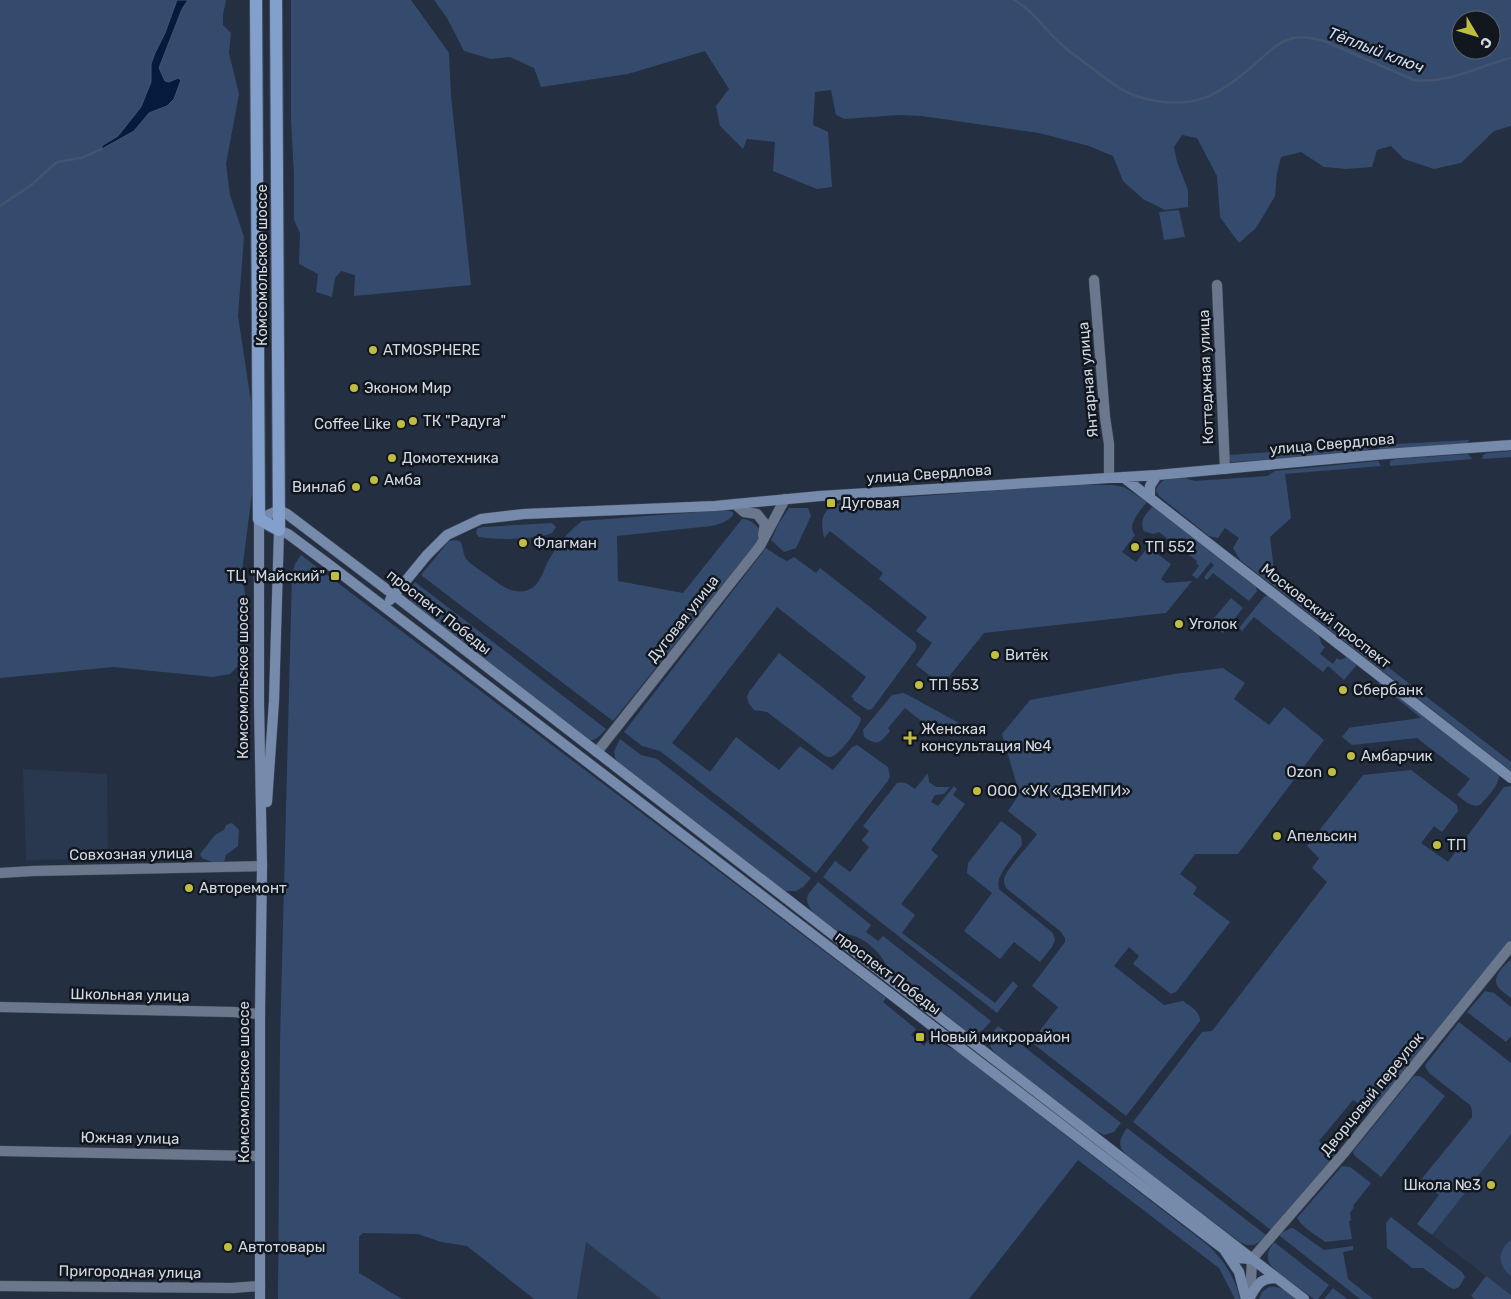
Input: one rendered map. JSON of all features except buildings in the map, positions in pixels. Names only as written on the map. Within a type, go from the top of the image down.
[{"type":"main road","name":"Комсомольское шоссе","points":[[256,6],[259,702],[262,866],[260,1299]]},
{"type":"main road","name":"Комсомольское шоссе","points":[[262,866],[274,700],[279,530],[276,6]]},
{"type":"main road","name":"улица Свердлова","points":[[385,607],[427,554],[447,535],[481,519],[524,514],[735,504],[785,499],[1157,475],[1385,454],[1511,446]]},
{"type":"main road","points":[[1150,498],[1150,486],[1157,475]]},
{"type":"main road","name":"Московский проспект","points":[[1123,477],[1511,778]]},
{"type":"main road","points":[[259,519],[279,510]]},
{"type":"main road","name":"проспект Победы","points":[[279,510],[288,514],[977,1046],[1225,1250],[1239,1258],[1252,1259]]},
{"type":"main road","points":[[259,519],[279,530]]},
{"type":"main road","name":"проспект Победы","points":[[279,530],[292,537],[385,607],[970,1056],[1104,1151],[1304,1299]]},
{"type":"main road","points":[[259,702],[274,700]]},
{"type":"main road","points":[[588,763],[597,752]]},
{"type":"main road","points":[[787,915],[795,905]]},
{"type":"main road","points":[[970,1056],[977,1046]]},
{"type":"main road","name":"проспект Победы","points":[[1225,1250],[1239,1272],[1249,1298]]},
{"type":"main road","points":[[1249,1298],[1258,1283],[1268,1278],[1276,1278]]},
{"type":"street","name":"Янтарная улица","points":[[1094,280],[1104,416],[1109,444],[1108,477]]},
{"type":"street","name":"Коттеджная улица","points":[[1217,285],[1225,469]]},
{"type":"street","name":"Дуговая улица","points":[[597,752],[760,546],[785,499]]},
{"type":"street","points":[[735,504],[744,512],[757,514],[765,524],[760,546]]},
{"type":"street","name":"Совхозная улица","points":[[0,873],[262,866]]},
{"type":"street","name":"Дворцовый переулок","points":[[1252,1259],[1343,1154],[1511,946]]},
{"type":"street","name":"Школьная улица","points":[[0,1007],[260,1014]]},
{"type":"street","name":"Южная улица","points":[[0,1151],[260,1156]]},
{"type":"street","points":[[1249,1298],[1252,1259]]},
{"type":"street","name":"Пригородная улица","points":[[0,1286],[232,1288],[260,1286]]},
{"type":"shaded area","points":[[0,0],[177,0],[165,33],[155,53],[151,65],[151,82],[141,107],[118,136],[103,145],[134,131],[149,113],[167,106],[178,78],[169,82],[165,81],[159,68],[182,9],[188,0],[226,0],[223,25],[231,33],[229,53],[239,94],[226,164],[230,195],[244,237],[238,316],[258,448],[242,571],[250,634],[246,658],[230,674],[213,677],[113,667],[0,678]]},
{"type":"shaded area","points":[[177,0],[188,0],[182,9],[159,68],[165,81],[169,82],[178,78],[181,80],[174,99],[167,106],[149,113],[134,131],[100,150],[103,145],[118,136],[141,107],[151,82],[151,64]]},
{"type":"shaded area","points":[[291,0],[411,0],[449,53],[451,96],[471,285],[354,296],[355,275],[341,271],[335,278],[332,297],[316,292],[318,274],[299,264],[300,233],[294,220],[291,119]]},
{"type":"shaded area","points":[[434,0],[1511,0],[1511,126],[1494,131],[1461,163],[1434,169],[1404,159],[1391,146],[1377,150],[1372,167],[1346,169],[1324,167],[1301,152],[1281,157],[1277,173],[1275,196],[1256,228],[1239,243],[1220,217],[1217,176],[1197,138],[1182,135],[1174,147],[1177,162],[1188,190],[1188,207],[1165,210],[1143,199],[1123,181],[1113,156],[1089,146],[1039,133],[922,116],[898,115],[845,119],[836,115],[831,90],[815,92],[813,125],[828,132],[832,187],[817,189],[773,171],[775,142],[747,139],[743,149],[720,126],[716,106],[729,89],[705,51],[628,74],[541,87],[534,68],[510,57],[491,59],[464,51],[447,18]]},
{"type":"shaded area","points":[[1179,210],[1185,237],[1164,240],[1159,212]]},
{"type":"shaded area","points":[[1469,440],[1467,445],[1380,451],[1378,445]]},
{"type":"shaded area","points":[[1370,445],[1370,448],[1365,453],[1235,462],[1231,462],[1228,455]]},
{"type":"shaded area","points":[[1511,451],[1511,457],[1482,459],[1483,455],[1487,453]]},
{"type":"shaded area","points":[[1468,454],[1472,459],[1390,466],[1390,461],[1395,459]]},
{"type":"shaded area","points":[[1378,461],[1381,466],[1285,474],[1291,518],[1270,537],[1275,580],[1511,762],[1511,771],[1240,560],[1233,548],[1239,538],[1225,528],[1218,538],[1209,536],[1159,496],[1156,490],[1162,481],[1178,477],[1195,481],[1267,476],[1275,471]]},
{"type":"shaded area","points":[[1066,485],[1112,485],[1124,487],[1147,502],[1133,523],[1132,527],[1135,535],[1122,552],[1136,562],[1148,547],[1171,564],[1161,579],[1166,583],[1192,581],[1166,613],[984,633],[942,685],[916,665],[932,643],[916,631],[927,617],[879,579],[883,573],[830,531],[824,538],[822,527],[824,515],[834,504]]},
{"type":"shaded area","points":[[1153,506],[1256,587],[1257,591],[1249,601],[1213,573],[1207,580],[1204,577],[1214,565],[1211,562],[1197,579],[1192,575],[1199,566],[1196,563],[1197,561],[1159,532],[1153,534],[1144,531],[1143,520]]},
{"type":"shaded area","points":[[789,508],[808,508],[811,516],[796,548],[784,552],[771,540]]},
{"type":"shaded area","points":[[724,510],[733,512],[733,515],[726,521],[711,526],[617,536],[618,581],[683,593],[742,519],[752,522],[760,530],[760,538],[613,721],[421,575],[449,541],[456,540],[461,542],[467,560],[498,583],[513,591],[529,590],[538,582],[556,548],[568,533],[582,521]]},
{"type":"shaded area","points":[[552,523],[556,527],[552,533],[536,537],[496,539],[479,537],[476,533],[478,528],[483,527]]},
{"type":"shaded area","points":[[766,548],[787,561],[794,557],[816,573],[820,568],[912,640],[916,646],[916,649],[872,709],[868,710],[851,697],[866,677],[777,607],[672,743],[710,772],[736,737],[779,770],[800,746],[833,770],[852,747],[857,745],[888,767],[890,777],[887,782],[816,873],[660,751],[642,746],[624,732]]},
{"type":"shaded area","points":[[301,555],[886,998],[883,1002],[916,1029],[911,1035],[924,1046],[930,1038],[957,1051],[1209,1246],[1228,1270],[1240,1299],[1235,1299],[1219,1268],[1078,1160],[969,1299],[661,1299],[586,1242],[577,1299],[534,1299],[467,1246],[441,1242],[418,1234],[363,1233],[359,1237],[359,1273],[402,1299],[278,1299],[280,1042],[292,575],[295,564]]},
{"type":"shaded area","points":[[415,582],[606,729],[597,738],[586,740],[415,607],[410,600],[409,594]]},
{"type":"shaded area","points":[[1266,596],[1269,596],[1319,636],[1322,645],[1325,647],[1320,654],[1333,664],[1337,658],[1340,660],[1347,657],[1357,665],[1344,680],[1328,666],[1323,672],[1254,617],[1242,631],[1239,628]]},
{"type":"shaded area","points":[[1231,598],[1243,608],[1223,633],[1210,623]]},
{"type":"shaded area","points":[[779,653],[861,718],[858,727],[850,739],[833,756],[825,756],[767,712],[754,710],[749,704],[747,697],[749,692]]},
{"type":"shaded area","points":[[1223,668],[1245,683],[1234,699],[1269,725],[1284,707],[1324,740],[1238,854],[1195,854],[1180,874],[1197,887],[1193,894],[1230,922],[1176,992],[1171,994],[1133,964],[1139,956],[1129,947],[1114,966],[1164,1005],[1183,1001],[1200,1017],[1200,1021],[1126,1116],[1031,1042],[1058,1007],[1032,986],[1065,942],[1065,938],[1060,931],[1006,888],[1005,885],[1004,879],[1008,871],[1037,834],[1008,811],[1018,796],[1016,782],[1002,734],[1030,700],[1174,674]]},
{"type":"shaded area","points":[[1378,683],[1382,683],[1499,775],[1495,787],[1480,805],[1471,804],[1457,795],[1470,779],[1417,738],[1352,745],[1342,737],[1349,728],[1421,718]]},
{"type":"shaded area","points":[[903,693],[959,723],[951,733],[940,726],[935,732],[905,708],[888,728],[890,731],[882,740],[873,742],[864,737],[863,730],[892,695]]},
{"type":"shaded area","points":[[620,739],[641,755],[657,759],[811,878],[803,887],[796,891],[786,891],[781,888],[616,762],[614,751]]},
{"type":"shaded area","points":[[23,769],[107,774],[108,859],[26,860]]},
{"type":"shaded area","points":[[1411,770],[1457,805],[1458,811],[1442,832],[1434,826],[1421,843],[1448,862],[1504,787],[1511,786],[1511,939],[1372,1112],[1353,1100],[1319,1141],[1334,1155],[1333,1158],[1271,1230],[1133,1122],[1202,1032],[1212,1031],[1327,882],[1312,868],[1319,858],[1307,846],[1363,775]]},
{"type":"shaded area","points":[[928,773],[929,782],[936,787],[950,787],[944,794],[935,795],[931,802],[938,806],[954,786],[957,789],[953,795],[965,804],[931,850],[938,856],[901,904],[915,915],[902,933],[995,1003],[1013,981],[1018,986],[997,1013],[823,877],[835,861],[850,872],[869,847],[862,840],[869,831],[863,826],[897,783],[905,783],[915,789]]},
{"type":"shaded area","points":[[1001,821],[1021,836],[1022,845],[999,880],[1000,890],[1053,933],[1055,940],[1040,962],[1014,942],[1000,959],[964,931],[992,893],[967,873],[968,863]]},
{"type":"shaded area","points":[[232,823],[239,830],[238,846],[226,855],[225,860],[221,863],[215,863],[202,858],[200,854],[215,835],[224,830],[226,825]]},
{"type":"shaded area","points":[[818,882],[871,925],[866,932],[878,941],[883,936],[991,1021],[979,1032],[970,1034],[889,970],[881,956],[870,945],[839,931],[823,921],[812,911],[807,900],[809,893]]},
{"type":"shaded area","points":[[1511,960],[1511,998],[1499,988],[1496,978],[1502,968]]},
{"type":"shaded area","points":[[1485,991],[1494,993],[1511,1007],[1511,1036],[1506,1042],[1467,1012]]},
{"type":"shaded area","points":[[1459,1022],[1511,1063],[1511,1134],[1432,1235],[1417,1224],[1439,1195],[1420,1181],[1472,1117],[1472,1110],[1470,1105],[1429,1073],[1425,1066]]},
{"type":"shaded area","points":[[998,1026],[1121,1123],[1114,1132],[1104,1135],[1094,1130],[997,1055],[991,1047],[990,1037]]},
{"type":"shaded area","points":[[1414,1076],[1423,1078],[1445,1096],[1381,1177],[1353,1153]]},
{"type":"shaded area","points":[[1127,1128],[1266,1235],[1260,1241],[1251,1245],[1240,1242],[1131,1159],[1120,1145],[1120,1141]]},
{"type":"shaded area","name":"Школа №3","points":[[1511,1134],[1511,1295],[1432,1235]]},
{"type":"shaded area","points":[[1342,1166],[1350,1167],[1371,1183],[1353,1206],[1350,1213],[1351,1221],[1349,1221],[1352,1239],[1325,1242],[1306,1228],[1297,1218]]},
{"type":"shaded area","points":[[1391,1217],[1462,1272],[1465,1277],[1459,1287],[1454,1289],[1449,1287],[1423,1268],[1412,1268],[1387,1248],[1386,1223]]},
{"type":"shaded area","points":[[1291,1228],[1324,1250],[1353,1246],[1353,1250],[1343,1252],[1348,1279],[1373,1299],[1360,1299],[1280,1236],[1281,1233]]},
{"type":"shaded area","points":[[1511,1240],[1511,1276],[1506,1272],[1500,1258],[1506,1244]]},
{"type":"shaded area","points":[[586,1241],[661,1299],[577,1299]]},
{"type":"shaded area","points":[[1274,1242],[1329,1285],[1318,1299],[1314,1299],[1297,1287],[1270,1264],[1268,1255]]},
{"type":"shaded area","points":[[1486,1276],[1511,1295],[1511,1299],[1475,1299],[1471,1296]]},
{"type":"shaded area","points":[[1269,1287],[1280,1288],[1295,1299],[1259,1299],[1262,1292]]},
{"type":"shaded area","points":[[1333,1288],[1347,1299],[1324,1299]]},
{"type":"waterway","name":"Тёплый ключ","points":[[1014,0],[1039,20],[1067,50],[1112,83],[1139,97],[1174,103],[1189,102],[1216,93],[1242,75],[1276,46],[1298,37],[1324,41],[1414,80],[1427,81],[1451,77],[1511,58]]},
{"type":"waterway","name":"Тёплый ключ","points":[[0,206],[30,186],[57,162],[81,158],[102,149]]},
{"type":"place","name":"ATMOSPHERE","points":[[373,350]]},
{"type":"place","name":"Эконом Мир","points":[[354,388]]},
{"type":"place","name":"ТК \"Радуга\"","points":[[413,421]]},
{"type":"place","name":"Coffee Like","points":[[401,424]]},
{"type":"place","name":"Домотехника","points":[[392,458]]},
{"type":"place","name":"Амба","points":[[374,480]]},
{"type":"place","name":"Винлаб","points":[[356,487]]},
{"type":"place","name":"Дуговая","points":[[831,503]]},
{"type":"place","name":"Флагман","points":[[523,543]]},
{"type":"place","name":"ТП 552","points":[[1135,547]]},
{"type":"place","name":"ТЦ \"Майский\"","points":[[335,576]]},
{"type":"place","name":"Уголок","points":[[1179,624]]},
{"type":"place","name":"Витёк","points":[[995,655]]},
{"type":"place","name":"ТП 553","points":[[919,685]]},
{"type":"place","name":"Сбербанк","points":[[1343,690]]},
{"type":"place","name":"Женская консультация №4","points":[[910,738]]},
{"type":"place","name":"Амбарчик","points":[[1351,756]]},
{"type":"place","name":"Ozon","points":[[1332,772]]},
{"type":"place","name":"ООО «УК «ДЗЕМГИ»","points":[[977,791]]},
{"type":"place","name":"Апельсин","points":[[1277,836]]},
{"type":"place","name":"ТП","points":[[1437,845]]},
{"type":"place","name":"Авторемонт","points":[[189,888]]},
{"type":"place","name":"Новый микрорайон","points":[[920,1037]]},
{"type":"place","name":"Школа №3","points":[[1491,1185]]},
{"type":"place","name":"Автотовары","points":[[228,1247]]}]
